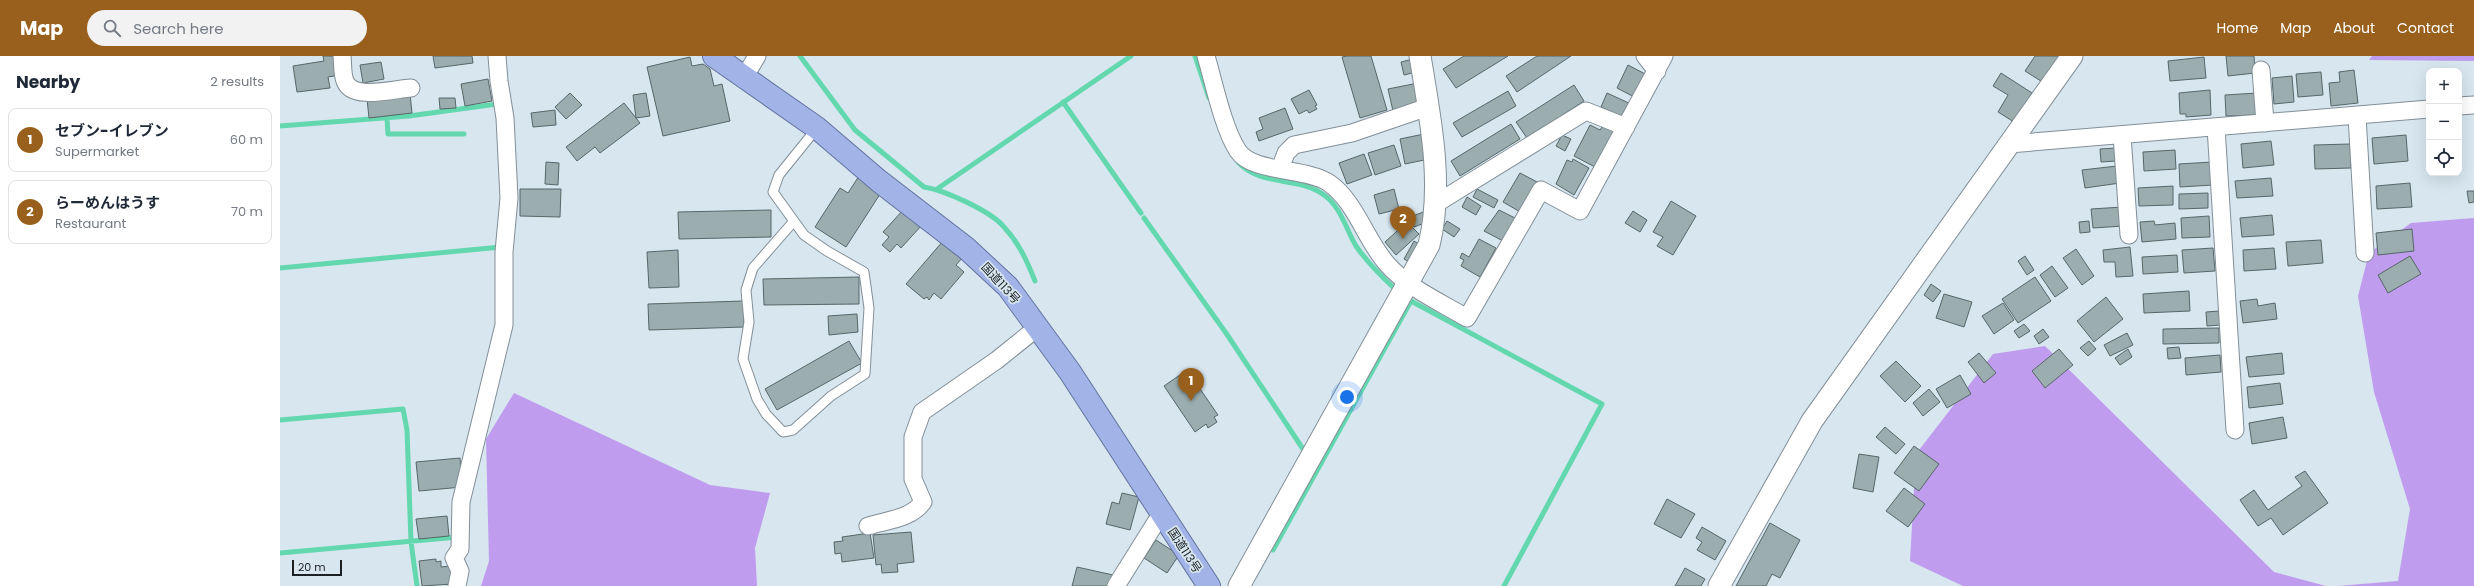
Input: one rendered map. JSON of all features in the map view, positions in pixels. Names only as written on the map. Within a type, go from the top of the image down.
[{"type":"highway","name":"国道113号","points":[[714,56],[745,76],[817,128],[879,181],[966,248],[1008,287],[1038,327],[1110,433],[1209,586]]},
{"type":"street","points":[[342,56],[345,81],[350,88],[359,93],[411,88]]},
{"type":"street","points":[[457,586],[460,571],[454,558],[460,549],[461,502],[504,325],[504,252],[509,198],[505,118],[499,81],[497,56]]},
{"type":"street","points":[[745,76],[756,56]]},
{"type":"street","points":[[1206,56],[1229,129],[1239,152],[1260,165],[1316,176],[1341,192],[1386,264],[1408,283],[1467,318],[1541,190],[1580,211],[1660,64],[1645,56]]},
{"type":"street","points":[[1239,586],[1430,245],[1437,203],[1428,107],[1420,56]]},
{"type":"street","points":[[1719,586],[1812,421],[2072,56]]},
{"type":"street","points":[[2261,70],[2265,123]]},
{"type":"street","points":[[2462,106],[2474,105]]},
{"type":"street","points":[[1280,169],[1286,153],[1294,145],[1352,133],[1428,107]]},
{"type":"street","points":[[2009,144],[2426,109]]},
{"type":"street","points":[[1437,203],[1586,111],[1626,127]]},
{"type":"street","points":[[2357,116],[2365,252]]},
{"type":"street","points":[[2216,127],[2235,430]]},
{"type":"street","points":[[2122,135],[2129,235]]},
{"type":"street","points":[[868,526],[902,517],[918,510],[923,502],[913,479],[913,437],[922,412],[997,360],[1038,327]]},
{"type":"street","points":[[1116,586],[1161,514]]},
{"type":"lane","points":[[794,221],[753,268],[746,290],[749,322],[744,359],[757,399],[766,414],[783,432],[793,430],[831,396],[865,374],[869,308],[864,272],[804,234],[774,192],[779,175],[817,128]]},
{"type":"shaded area","points":[[2372,56],[2474,56],[2474,61],[2369,60]]},
{"type":"shaded area","points":[[2474,218],[2474,586],[2337,586],[2398,581],[2410,509],[2374,392],[2358,296],[2369,253],[2411,223]]},
{"type":"shaded area","points":[[2045,346],[2274,572],[2326,586],[1963,586],[1910,561],[1916,454],[1993,354]]},
{"type":"shaded area","points":[[514,393],[710,485],[770,493],[755,548],[757,586],[481,586],[489,561],[486,439]]},
{"type":"building","points":[[323,56],[338,56],[340,75],[328,77],[330,88],[297,92],[293,66],[324,61]]},
{"type":"building","points":[[433,56],[472,56],[473,63],[435,68]]},
{"type":"building","points":[[1371,56],[1387,110],[1360,118],[1342,57]]},
{"type":"building","points":[[1464,56],[1508,56],[1456,88],[1443,69]]},
{"type":"building","points":[[1537,56],[1571,56],[1517,92],[1506,76]]},
{"type":"building","points":[[2035,56],[2059,56],[2044,83],[2025,71]]},
{"type":"building","points":[[2226,56],[2254,56],[2255,73],[2228,76]]},
{"type":"building","points":[[690,57],[692,66],[703,64],[710,69],[714,86],[722,84],[730,121],[663,136],[647,67]]},
{"type":"building","points":[[2204,57],[2206,78],[2170,81],[2168,61]]},
{"type":"building","points":[[1413,59],[1416,72],[1404,75],[1401,62]]},
{"type":"building","points":[[381,62],[384,79],[363,83],[360,65]]},
{"type":"building","points":[[1628,65],[1649,76],[1638,99],[1617,88]]},
{"type":"building","points":[[2354,70],[2358,103],[2331,106],[2329,83],[2340,82],[2339,72]]},
{"type":"building","points":[[2321,72],[2323,95],[2298,97],[2296,74]]},
{"type":"building","points":[[2001,73],[2032,93],[2014,122],[1998,112],[2008,95],[1993,86]]},
{"type":"building","points":[[2292,76],[2294,102],[2274,104],[2272,78]]},
{"type":"building","points":[[488,79],[492,101],[465,106],[461,84]]},
{"type":"building","points":[[1418,83],[1422,104],[1393,111],[1388,89]]},
{"type":"building","points":[[1574,85],[1584,101],[1527,138],[1516,122]]},
{"type":"building","points":[[1309,90],[1317,105],[1315,106],[1317,109],[1309,113],[1307,110],[1299,114],[1291,99]]},
{"type":"building","points":[[2210,90],[2211,115],[2186,117],[2186,114],[2180,114],[2179,93]]},
{"type":"building","points":[[1508,91],[1516,106],[1462,137],[1453,123]]},
{"type":"building","points":[[570,93],[582,105],[566,119],[555,107]]},
{"type":"building","points":[[646,93],[650,116],[636,118],[633,95]]},
{"type":"building","points":[[1607,93],[1631,104],[1625,118],[1601,107]]},
{"type":"building","points":[[2257,93],[2258,115],[2226,116],[2225,95]]},
{"type":"building","points":[[410,94],[412,113],[369,118],[367,99]]},
{"type":"building","points":[[439,98],[455,98],[456,108],[440,109]]},
{"type":"building","points":[[624,103],[640,123],[600,153],[595,147],[577,161],[566,147]]},
{"type":"building","points":[[1285,108],[1293,129],[1259,141],[1256,132],[1263,129],[1259,118]]},
{"type":"building","points":[[555,110],[556,125],[533,127],[531,113]]},
{"type":"building","points":[[1511,124],[1520,139],[1460,176],[1451,161]]},
{"type":"building","points":[[1604,124],[1615,130],[1595,167],[1574,156],[1590,125],[1600,130]]},
{"type":"building","points":[[1424,134],[1429,159],[1405,164],[1400,139]]},
{"type":"building","points":[[1562,135],[1571,139],[1565,151],[1556,146]]},
{"type":"building","points":[[2406,135],[2408,161],[2374,164],[2372,138]]},
{"type":"building","points":[[2271,141],[2274,165],[2243,168],[2241,144]]},
{"type":"building","points":[[2350,144],[2351,168],[2315,169],[2314,145]]},
{"type":"building","points":[[1394,145],[1401,166],[1375,175],[1368,153]]},
{"type":"building","points":[[2116,148],[2116,161],[2101,162],[2100,149]]},
{"type":"building","points":[[2175,150],[2176,169],[2144,171],[2143,152]]},
{"type":"building","points":[[1364,154],[1372,175],[1347,184],[1339,163]]},
{"type":"building","points":[[1573,159],[1589,168],[1574,195],[1556,184],[1567,160],[1572,162]]},
{"type":"building","points":[[546,162],[559,163],[558,185],[545,184]]},
{"type":"building","points":[[2212,162],[2213,185],[2180,187],[2179,164]]},
{"type":"building","points":[[2117,166],[2120,183],[2085,188],[2082,170]]},
{"type":"building","points":[[1520,173],[1539,183],[1522,213],[1503,202]]},
{"type":"building","points":[[859,176],[882,191],[846,247],[815,227],[840,188],[848,193]]},
{"type":"building","points":[[2271,178],[2273,196],[2237,198],[2235,181]]},
{"type":"building","points":[[2410,183],[2412,207],[2377,209],[2376,186]]},
{"type":"building","points":[[2173,186],[2173,205],[2139,206],[2138,188]]},
{"type":"building","points":[[520,189],[561,189],[560,217],[520,216]]},
{"type":"building","points":[[1394,189],[1399,209],[1379,214],[1374,195]]},
{"type":"building","points":[[1477,189],[1498,200],[1494,208],[1473,197]]},
{"type":"building","points":[[2467,191],[2474,191],[2474,202],[2469,203]]},
{"type":"building","points":[[2208,193],[2208,208],[2179,209],[2179,194]]},
{"type":"building","points":[[1467,197],[1481,206],[1476,215],[1462,207]]},
{"type":"building","points":[[1671,201],[1696,216],[1673,255],[1657,246],[1663,237],[1653,232]]},
{"type":"building","points":[[2123,207],[2124,226],[2093,228],[2091,209]]},
{"type":"building","points":[[904,209],[922,225],[901,248],[897,244],[890,252],[882,245],[889,237],[883,232]]},
{"type":"building","points":[[771,210],[771,237],[679,239],[678,212]]},
{"type":"building","points":[[1499,210],[1517,219],[1505,242],[1484,231]]},
{"type":"building","points":[[1426,211],[1430,221],[1414,227],[1410,217]]},
{"type":"building","points":[[1633,211],[1647,220],[1640,232],[1625,223]]},
{"type":"building","points":[[2272,215],[2274,235],[2242,237],[2240,218]]},
{"type":"building","points":[[2209,216],[2210,237],[2182,238],[2181,218]]},
{"type":"building","points":[[1447,221],[1460,229],[1454,237],[1442,229]]},
{"type":"building","points":[[2089,221],[2090,232],[2080,233],[2079,222]]},
{"type":"building","points":[[2154,221],[2155,225],[2175,223],[2176,239],[2142,242],[2140,222]]},
{"type":"building","points":[[1407,222],[1419,234],[1396,255],[1385,242]]},
{"type":"building","points":[[2412,229],[2414,251],[2378,255],[2376,233]]},
{"type":"building","points":[[1479,239],[1496,248],[1480,277],[1461,266],[1464,260],[1460,258],[1462,253],[1469,257]]},
{"type":"building","points":[[2321,240],[2323,263],[2288,266],[2286,242]]},
{"type":"building","points":[[943,241],[963,257],[956,265],[964,272],[941,299],[934,293],[929,300],[927,297],[924,299],[906,284]]},
{"type":"building","points":[[1414,241],[1422,246],[1411,263],[1404,259]]},
{"type":"building","points":[[2130,247],[2133,276],[2116,277],[2115,262],[2104,262],[2103,250]]},
{"type":"building","points":[[2213,248],[2215,271],[2184,273],[2182,250]]},
{"type":"building","points":[[2274,248],[2276,269],[2244,271],[2243,250]]},
{"type":"building","points":[[2076,249],[2094,276],[2082,285],[2063,258]]},
{"type":"building","points":[[678,250],[679,287],[649,288],[647,252]]},
{"type":"building","points":[[2177,255],[2178,272],[2143,274],[2142,257]]},
{"type":"building","points":[[2025,256],[2034,270],[2027,275],[2018,261]]},
{"type":"building","points":[[2410,256],[2421,274],[2388,293],[2378,275]]},
{"type":"building","points":[[2052,266],[2068,288],[2055,297],[2040,275]]},
{"type":"building","points":[[859,277],[859,304],[764,305],[763,279]]},
{"type":"building","points":[[2035,277],[2051,301],[2018,323],[2002,299]]},
{"type":"building","points":[[1931,284],[1941,291],[1933,302],[1924,295]]},
{"type":"building","points":[[2189,291],[2190,311],[2144,313],[2143,294]]},
{"type":"building","points":[[1944,294],[1972,302],[1964,327],[1936,318]]},
{"type":"building","points":[[2106,297],[2123,319],[2094,342],[2077,321]]},
{"type":"building","points":[[2257,299],[2258,306],[2275,303],[2277,319],[2243,323],[2240,301]]},
{"type":"building","points":[[743,301],[744,327],[649,330],[648,304]]},
{"type":"building","points":[[2003,303],[2014,320],[1994,334],[1982,316]]},
{"type":"building","points":[[2219,311],[2220,325],[2207,326],[2206,312]]},
{"type":"building","points":[[857,314],[858,332],[829,335],[828,316]]},
{"type":"building","points":[[2024,324],[2030,331],[2019,338],[2014,331]]},
{"type":"building","points":[[2219,328],[2219,343],[2163,344],[2163,329]]},
{"type":"building","points":[[2043,329],[2049,337],[2039,344],[2034,336]]},
{"type":"building","points":[[2127,333],[2133,345],[2110,356],[2104,345]]},
{"type":"building","points":[[849,341],[862,363],[777,410],[765,389]]},
{"type":"building","points":[[2089,341],[2096,349],[2088,356],[2080,348]]},
{"type":"building","points":[[2179,347],[2181,358],[2168,359],[2167,348]]},
{"type":"building","points":[[2059,349],[2073,365],[2045,388],[2032,371]]},
{"type":"building","points":[[2128,349],[2132,357],[2120,365],[2115,358]]},
{"type":"building","points":[[1979,353],[1996,373],[1984,383],[1968,362]]},
{"type":"building","points":[[2282,353],[2284,374],[2249,377],[2246,357]]},
{"type":"building","points":[[2220,355],[2221,372],[2186,375],[2185,358]]},
{"type":"building","points":[[1896,361],[1921,386],[1905,402],[1880,376]]},
{"type":"building","points":[[1187,370],[1218,415],[1214,417],[1217,422],[1208,428],[1206,424],[1195,432],[1164,386]]},
{"type":"building","points":[[1960,375],[1971,394],[1947,408],[1936,389]]},
{"type":"building","points":[[2280,383],[2283,404],[2249,408],[2247,387]]},
{"type":"building","points":[[1929,389],[1940,402],[1923,416],[1913,403]]},
{"type":"building","points":[[2283,417],[2287,438],[2252,444],[2249,423]]},
{"type":"building","points":[[1885,427],[1905,444],[1896,454],[1876,437]]},
{"type":"building","points":[[1914,446],[1939,464],[1919,491],[1894,473]]},
{"type":"building","points":[[1859,454],[1879,457],[1873,492],[1853,488]]},
{"type":"building","points":[[460,458],[462,487],[419,491],[416,462]]},
{"type":"building","points":[[2305,471],[2328,503],[2283,535],[2271,518],[2258,526],[2240,500],[2254,490],[2268,510],[2302,486],[2295,477]]},
{"type":"building","points":[[1904,488],[1925,504],[1908,527],[1886,511]]},
{"type":"building","points":[[1122,493],[1139,497],[1130,530],[1106,524],[1112,502],[1119,504]]},
{"type":"building","points":[[1667,499],[1695,514],[1681,538],[1654,524]]},
{"type":"building","points":[[447,516],[449,536],[419,539],[416,519]]},
{"type":"building","points":[[1770,523],[1800,540],[1780,578],[1772,574],[1766,586],[1736,586]]},
{"type":"building","points":[[1702,527],[1726,541],[1715,560],[1697,550],[1702,542],[1696,538]]},
{"type":"building","points":[[911,532],[914,562],[897,564],[898,572],[882,573],[881,564],[876,565],[873,535]]},
{"type":"building","points":[[870,533],[874,558],[842,562],[841,553],[835,554],[834,542],[843,541],[842,537]]},
{"type":"building","points":[[1156,540],[1179,555],[1167,573],[1144,558]]},
{"type":"building","points":[[436,559],[436,562],[441,561],[441,567],[451,566],[453,584],[422,586],[419,561]]},
{"type":"building","points":[[1077,567],[1113,575],[1110,586],[1072,586]]},
{"type":"building","points":[[1685,568],[1705,579],[1701,586],[1675,586]]},
{"type":"waterway","points":[[800,56],[855,130],[924,187],[943,192],[967,202],[989,214],[998,221],[1018,246],[1026,259],[1035,281]]},
{"type":"waterway","points":[[937,189],[1131,56]]},
{"type":"waterway","points":[[1195,56],[1209,98]]},
{"type":"waterway","points":[[1063,102],[1141,213]]},
{"type":"waterway","points":[[280,126],[409,116],[497,104]]},
{"type":"waterway","points":[[387,118],[388,134],[464,134]]},
{"type":"waterway","points":[[1238,162],[1247,170],[1257,175],[1303,185],[1324,195],[1339,212],[1360,252],[1374,269],[1395,289]]},
{"type":"waterway","points":[[1144,218],[1226,333],[1303,449]]},
{"type":"waterway","points":[[280,268],[501,247]]},
{"type":"waterway","points":[[1273,550],[1411,301],[1602,404],[1504,586]]},
{"type":"waterway","points":[[280,420],[403,409],[407,430],[411,542],[417,586]]},
{"type":"waterway","points":[[280,553],[458,537]]},
{"type":"place","name":"らーめんはうす","points":[[1403,239]]},
{"type":"place","name":"セブン-イレブン","points":[[1191,401]]}]
